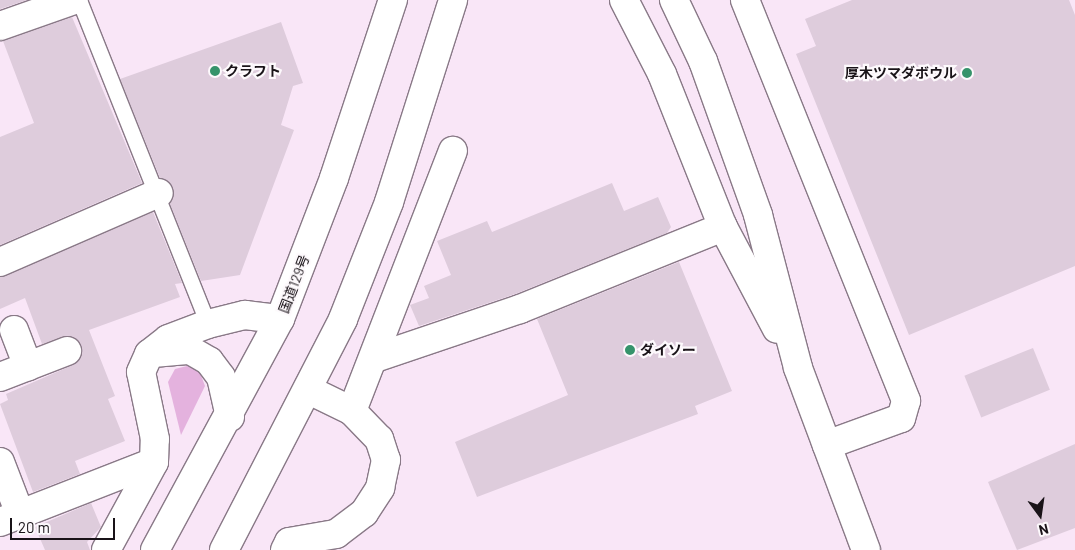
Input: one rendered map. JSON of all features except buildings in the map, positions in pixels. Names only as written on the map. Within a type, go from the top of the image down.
[{"type":"main road","points":[[0,26],[74,0]]},
{"type":"main road","name":"国道129号","points":[[156,550],[230,417],[280,319],[334,178],[392,0]]},
{"type":"main road","points":[[224,550],[310,390],[389,202],[453,0]]},
{"type":"main road","points":[[624,0],[662,74],[723,228],[798,368]]},
{"type":"main road","points":[[674,0],[703,61],[758,214],[798,368],[866,550]]},
{"type":"main road","points":[[745,0],[906,401],[901,418],[827,445]]},
{"type":"main road","points":[[352,411],[375,358],[453,151]]},
{"type":"main road","points":[[2,254],[159,192]]},
{"type":"main road","points":[[375,358],[520,309],[723,228]]},
{"type":"main road","points":[[106,550],[154,462],[155,439],[141,372],[149,354],[168,340],[208,324],[245,315],[280,319]]},
{"type":"main road","points":[[14,330],[28,366]]},
{"type":"main road","points":[[149,354],[190,350],[209,361],[221,377],[230,417]]},
{"type":"main road","points":[[0,377],[67,351]]},
{"type":"main road","points":[[285,550],[289,542],[339,542],[364,512],[380,488],[386,460],[379,438],[352,411],[310,390]]},
{"type":"main road","points":[[0,462],[10,518],[154,462]]},
{"type":"lane","points":[[79,0],[159,192],[208,324]]},
{"type":"shaded area","points":[[187,366],[199,370],[205,386],[181,435],[168,382],[175,369]]},
{"type":"place","name":"クラフト","points":[[215,71]]},
{"type":"place","name":"厚木ツマダボウル","points":[[967,73]]},
{"type":"place","name":"ダイソー","points":[[630,350]]}]
